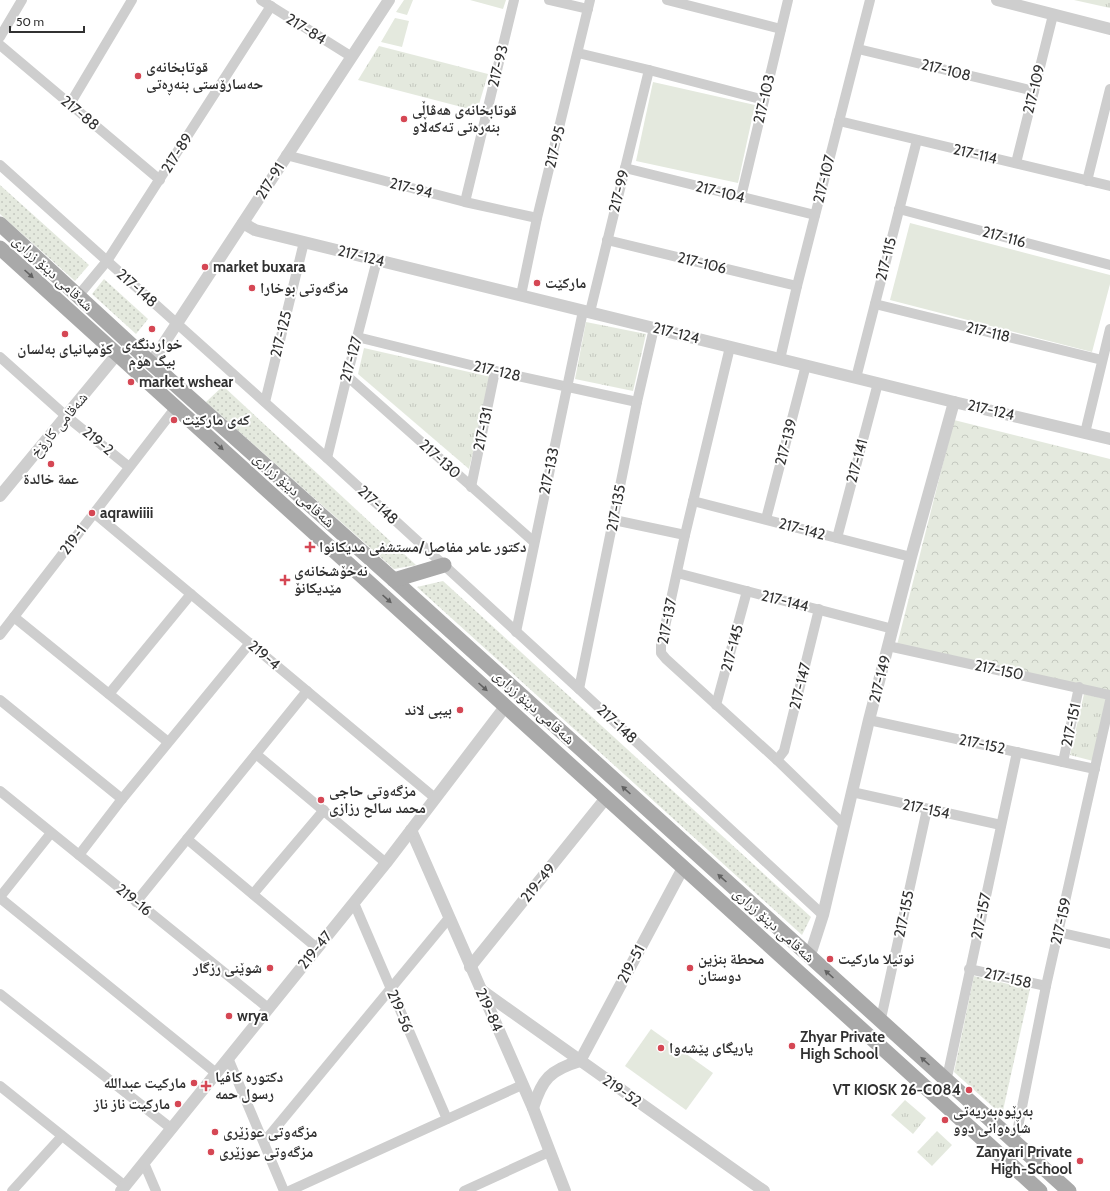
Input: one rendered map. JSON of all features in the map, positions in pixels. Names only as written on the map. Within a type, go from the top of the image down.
[{"type":"main road","name":"شەقامی دینۆ زراری","points":[[0,224],[151,363],[394,580],[1068,1191]]},
{"type":"main road","name":"شەقامی دینۆ زراری","points":[[0,248],[118,353],[505,707],[1040,1191]]},
{"type":"main road","points":[[394,580],[444,565]]},
{"type":"street","points":[[0,37],[22,0]]},
{"type":"street","points":[[70,104],[132,0]]},
{"type":"street","name":"217-84","points":[[261,0],[352,57]]},
{"type":"street","name":"217-91","points":[[151,363],[389,0]]},
{"type":"street","name":"217-93","points":[[465,202],[514,0]]},
{"type":"street","points":[[549,0],[589,4]]},
{"type":"street","points":[[667,0],[781,30]]},
{"type":"street","name":"217-103","points":[[741,197],[788,0]]},
{"type":"street","name":"217-107","points":[[780,359],[797,286],[870,0]]},
{"type":"street","points":[[997,0],[1110,29]]},
{"type":"street","name":"217-95","points":[[521,295],[537,218],[589,4]]},
{"type":"street","name":"217-89","points":[[78,296],[107,261],[271,6]]},
{"type":"street","name":"217-109","points":[[1016,163],[1053,15]]},
{"type":"street","name":"217-88","points":[[0,45],[160,180]]},
{"type":"street","name":"217-108","points":[[858,49],[1034,91]]},
{"type":"street","points":[[578,53],[764,100]]},
{"type":"street","name":"217-99","points":[[587,311],[607,240],[650,70]]},
{"type":"street","points":[[1087,181],[1107,112],[1110,89]]},
{"type":"street","name":"217-114","points":[[839,121],[1110,186]]},
{"type":"street","name":"217-115","points":[[856,378],[917,140]]},
{"type":"street","name":"217-94","points":[[286,155],[465,202],[537,218]]},
{"type":"street","name":"217-148","points":[[0,165],[327,458],[823,915]]},
{"type":"street","name":"217-104","points":[[625,168],[815,215]]},
{"type":"street","name":"217-116","points":[[899,209],[1110,265]]},
{"type":"street","name":"217-124","points":[[243,223],[255,230],[806,366],[1110,439]]},
{"type":"street","name":"217-106","points":[[607,240],[797,286]]},
{"type":"street","name":"217-125","points":[[265,402],[304,242]]},
{"type":"street","name":"217-127","points":[[327,458],[378,260]]},
{"type":"street","name":"217-118","points":[[875,304],[1102,360]]},
{"type":"street","name":"217-133","points":[[516,632],[566,386],[587,311]]},
{"type":"street","name":"217-135","points":[[579,689],[637,402],[654,328]]},
{"type":"street","points":[[1085,432],[1110,329]]},
{"type":"street","name":"217-128","points":[[357,337],[495,371],[637,402]]},
{"type":"street","name":"217-137","points":[[730,347],[685,535],[661,645],[661,653],[777,760],[843,824]]},
{"type":"street","name":"شەقامی کارۆخ","points":[[0,496],[118,353]]},
{"type":"street","name":"219-2","points":[[1,360],[66,416],[129,467]]},
{"type":"street","name":"217-139","points":[[766,519],[806,366]]},
{"type":"street","name":"217-131","points":[[471,487],[495,371]]},
{"type":"street","name":"217-130","points":[[347,376],[534,542]]},
{"type":"street","name":"217-141","points":[[837,538],[878,383]]},
{"type":"street","name":"217-149","points":[[808,956],[812,949],[823,915],[843,824],[869,720],[911,557],[954,402]]},
{"type":"street","name":"219-1","points":[[0,635],[176,407]]},
{"type":"street","name":"217-142","points":[[693,501],[911,557]]},
{"type":"street","name":"219-4","points":[[94,513],[435,798]]},
{"type":"street","points":[[614,520],[685,535]]},
{"type":"street","name":"217-144","points":[[677,573],[893,629]]},
{"type":"street","name":"217-145","points":[[716,705],[747,591]]},
{"type":"street","points":[[109,694],[192,594]]},
{"type":"street","name":"217-147","points":[[777,760],[784,751],[819,609]]},
{"type":"street","points":[[14,618],[168,742]]},
{"type":"street","points":[[79,855],[122,799],[250,643]]},
{"type":"street","name":"217-150","points":[[888,646],[1110,695]]},
{"type":"street","name":"217-151","points":[[1063,762],[1079,687]]},
{"type":"street","points":[[136,902],[307,691]]},
{"type":"street","points":[[0,700],[122,799]]},
{"type":"street","name":"217-159","points":[[1012,1140],[1017,1132],[1046,986],[1110,701]]},
{"type":"street","name":"219-47","points":[[123,1189],[386,863],[505,707]]},
{"type":"street","name":"217-152","points":[[869,720],[1095,769]]},
{"type":"street","name":"217-157","points":[[944,1078],[948,1073],[1016,752]]},
{"type":"street","points":[[256,754],[386,863]]},
{"type":"street","name":"219-16","points":[[0,791],[268,1008]]},
{"type":"street","name":"217-154","points":[[852,792],[1001,825]]},
{"type":"street","name":"219-49","points":[[470,967],[606,798]]},
{"type":"street","name":"217-155","points":[[879,1020],[882,1014],[927,809]]},
{"type":"street","points":[[253,894],[324,810]]},
{"type":"street","name":"219-84","points":[[411,830],[532,1108],[565,1191]]},
{"type":"street","points":[[51,833],[0,897],[216,1073]]},
{"type":"street","points":[[187,839],[317,948]]},
{"type":"street","name":"219-51","points":[[580,1061],[683,868]]},
{"type":"street","name":"219-56","points":[[354,903],[446,1119]]},
{"type":"street","points":[[264,1142],[449,918]]},
{"type":"street","points":[[1058,932],[1110,944]]},
{"type":"street","name":"217-158","points":[[969,969],[1046,986]]},
{"type":"street","name":"219-52","points":[[480,989],[764,1191]]},
{"type":"street","points":[[0,994],[172,1129]]},
{"type":"street","points":[[228,1058],[284,1191]]},
{"type":"street","points":[[532,1108],[544,1081],[552,1073],[566,1065],[580,1061]]},
{"type":"street","points":[[289,1191],[522,1085]]},
{"type":"street","points":[[0,1086],[62,1136],[123,1189]]},
{"type":"street","points":[[12,1191],[62,1136]]},
{"type":"street","points":[[464,1191],[480,1188],[549,1152]]},
{"type":"street","points":[[144,1163],[156,1191]]},
{"type":"green space","points":[[404,0],[413,0],[407,15],[396,12]]},
{"type":"green space","points":[[470,0],[506,0],[503,9]]},
{"type":"green space","points":[[1074,0],[1110,0],[1110,8]]},
{"type":"green space","points":[[395,18],[409,21],[402,47],[381,42]]},
{"type":"green space","points":[[379,46],[488,74],[477,111],[358,80]]},
{"type":"green space","points":[[653,82],[755,105],[738,183],[636,161]]},
{"type":"green space","points":[[0,185],[89,265],[75,281],[0,214]]},
{"type":"green space","points":[[910,223],[1110,275],[1110,284],[1092,352],[890,300]]},
{"type":"green space","points":[[104,279],[148,319],[136,334],[92,294]]},
{"type":"green space","points":[[586,322],[646,334],[633,391],[575,379]]},
{"type":"green space","points":[[364,348],[491,377],[469,469],[358,374]]},
{"type":"green space","points":[[223,386],[416,565],[394,569],[206,402]]},
{"type":"green space","points":[[954,420],[1110,459],[1110,692],[897,645]]},
{"type":"green space","points":[[443,581],[811,917],[802,935],[417,587]]},
{"type":"green space","points":[[1084,694],[1107,699],[1093,761],[1070,755]]},
{"type":"green space","points":[[974,976],[1030,989],[1002,1115],[954,1072]]},
{"type":"green space","points":[[651,1029],[713,1073],[686,1110],[625,1066]]},
{"type":"green space","points":[[905,1100],[926,1118],[913,1134],[891,1115]]},
{"type":"green space","points":[[937,1131],[952,1145],[932,1166],[917,1152]]},
{"type":"place","name":"قوتابخانەی حەسارۆستی بنەڕەتی","points":[[138,76]]},
{"type":"place","name":"قوتابخانەی ھەڤاڵی بنەرەتی تەکەڵاو","points":[[404,119]]},
{"type":"place","name":"market buxara","points":[[205,267]]},
{"type":"place","name":"مارکێت","points":[[537,283]]},
{"type":"place","name":"مزگەوتی بوخارا","points":[[252,288]]},
{"type":"place","name":"خواردنگەی بیگ هۆم","points":[[152,329]]},
{"type":"place","name":"کۆمپانیای بەلسان","points":[[65,334]]},
{"type":"place","name":"market wshear","points":[[131,382]]},
{"type":"place","name":"کەی مارکێت","points":[[174,420]]},
{"type":"place","name":"عمة خالدة","points":[[51,464]]},
{"type":"place","name":"aqrawiiii","points":[[92,513]]},
{"type":"place","name":"دكتور عامر مفاصل/مستشفى مديكانوا","points":[[310,547]]},
{"type":"place","name":"نەخۆشخانەی مێدیکانۆ","points":[[285,580]]},
{"type":"place","name":"بيبى لاند","points":[[460,710]]},
{"type":"place","name":"مزگەوتی حاجی محمد سالح رزازی","points":[[321,800]]},
{"type":"place","name":"نوتیلا مارکیت","points":[[830,959]]},
{"type":"place","name":"شوێنی رزگار","points":[[270,968]]},
{"type":"place","name":"محطة بنزين دوستان","points":[[690,968]]},
{"type":"place","name":"wrya","points":[[229,1016]]},
{"type":"place","name":"Zhyar Private High School","points":[[792,1046]]},
{"type":"place","name":"یاریگای پێشەوا","points":[[661,1048]]},
{"type":"place","name":"ماركيت عبدالله","points":[[194,1083]]},
{"type":"place","name":"دکتورە کافیا رسول حمە","points":[[206,1086]]},
{"type":"place","name":"VT KIOSK 26-C084","points":[[969,1090]]},
{"type":"place","name":"ماركيت ناز ناز","points":[[178,1104]]},
{"type":"place","name":"بەڕێوەبەریەتی شارەوانی دوو","points":[[945,1120]]},
{"type":"place","name":"مزگه‌وتی عوزێری","points":[[215,1132]]},
{"type":"place","name":"مزگەوتی عوزێری","points":[[211,1152]]},
{"type":"place","name":"Zanyari Private High-School","points":[[1080,1161]]}]
